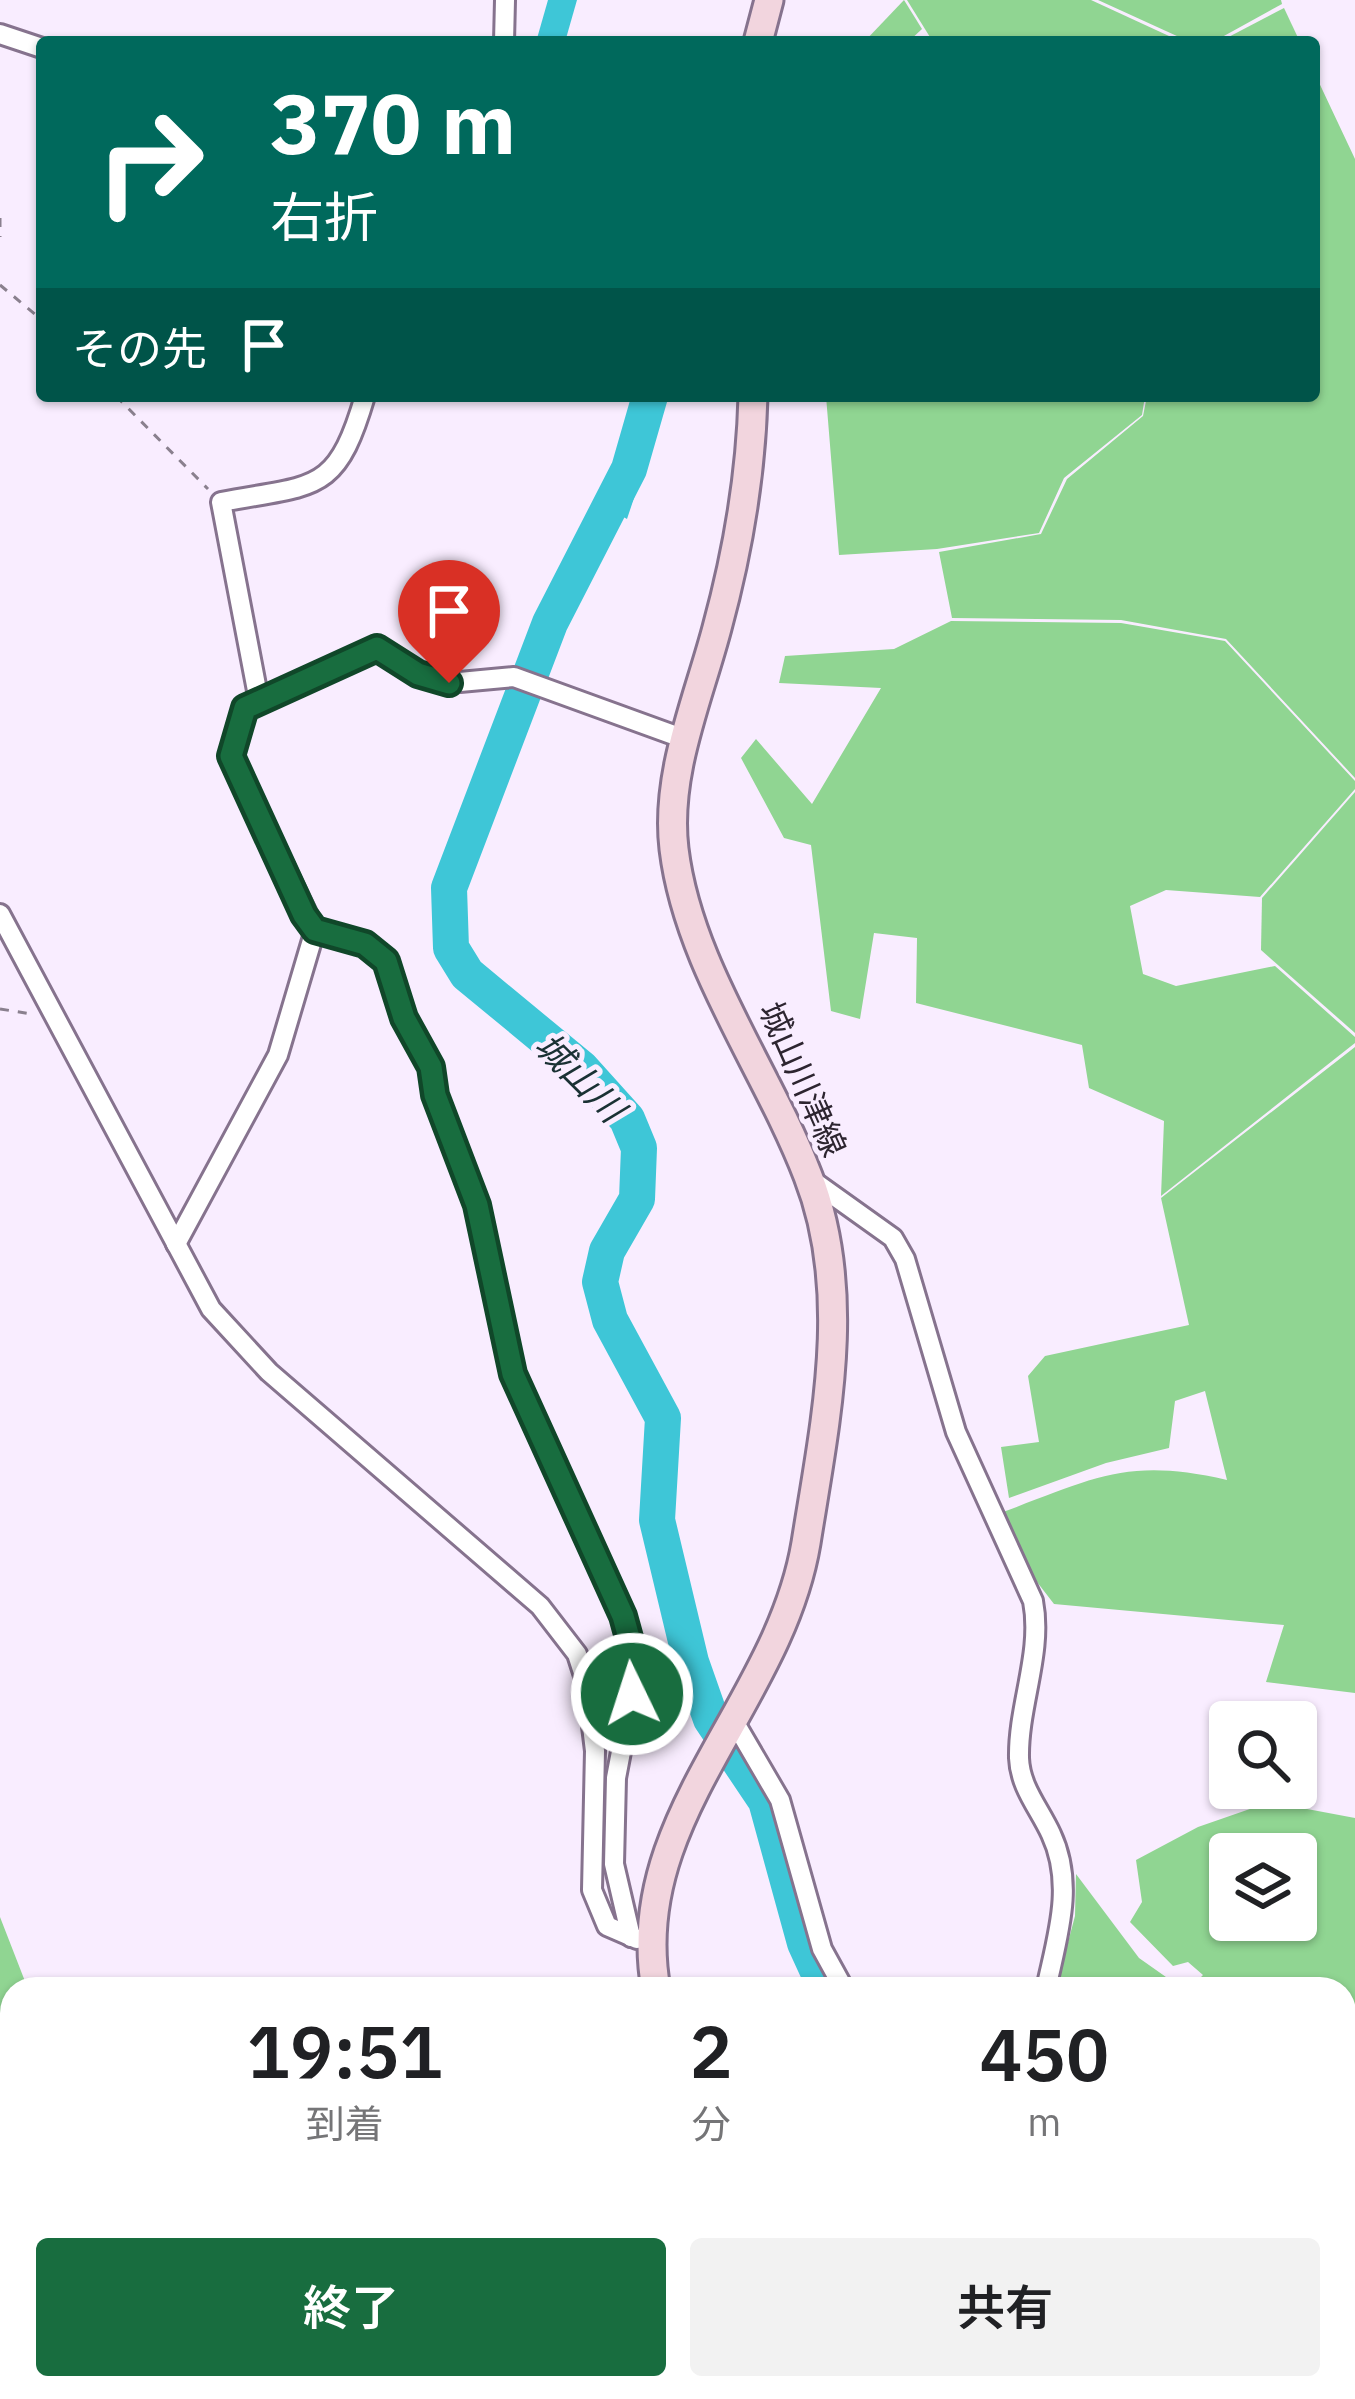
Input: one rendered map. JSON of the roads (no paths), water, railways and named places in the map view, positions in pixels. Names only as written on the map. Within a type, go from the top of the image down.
[{"type":"main road","points":[[756,36],[769,0]]},
{"type":"main road","name":"城山川津線","points":[[652,1977],[639,1940],[658,1870],[791,1598],[825,1417],[833,1288],[809,1178],[703,943],[674,850],[675,781],[750,483],[753,402]]},
{"type":"street","points":[[504,36],[505,0]]},
{"type":"street","points":[[0,34],[36,46]]},
{"type":"street","points":[[260,701],[221,502],[292,489],[339,466],[356,437],[364,402]]},
{"type":"street","points":[[176,1244],[278,1055],[315,930],[231,756],[245,708],[377,648],[418,674],[449,683],[514,677],[671,734]]},
{"type":"street","points":[[0,914],[211,1309],[269,1372],[541,1606],[577,1654],[587,1685],[595,1751],[592,1890],[607,1925],[639,1940]]},
{"type":"street","points":[[315,930],[365,944],[386,961],[404,1018],[431,1067],[435,1095],[477,1205],[513,1374],[623,1616],[631,1645],[632,1694],[616,1778],[614,1864],[639,1940]]},
{"type":"street","points":[[809,1178],[893,1238],[905,1259],[956,1432],[1033,1601],[1038,1627],[1019,1750],[1020,1777],[1053,1837],[1063,1869],[1064,1900],[1048,1977]]},
{"type":"street","points":[[728,1735],[780,1800],[822,1949],[837,1977]]},
{"type":"water","points":[[548,0],[577,0],[567,36],[538,36]]},
{"type":"water","points":[[634,402],[666,402],[627,519],[599,503],[619,462]]},
{"type":"waterway","name":"城山川","points":[[648,402],[629,469],[550,623],[449,888],[451,948],[467,974],[582,1069],[627,1119],[639,1148],[637,1199],[607,1251],[600,1282],[610,1320],[663,1418],[657,1520],[691,1662],[711,1719],[766,1801],[805,1943],[821,1977]]}]
